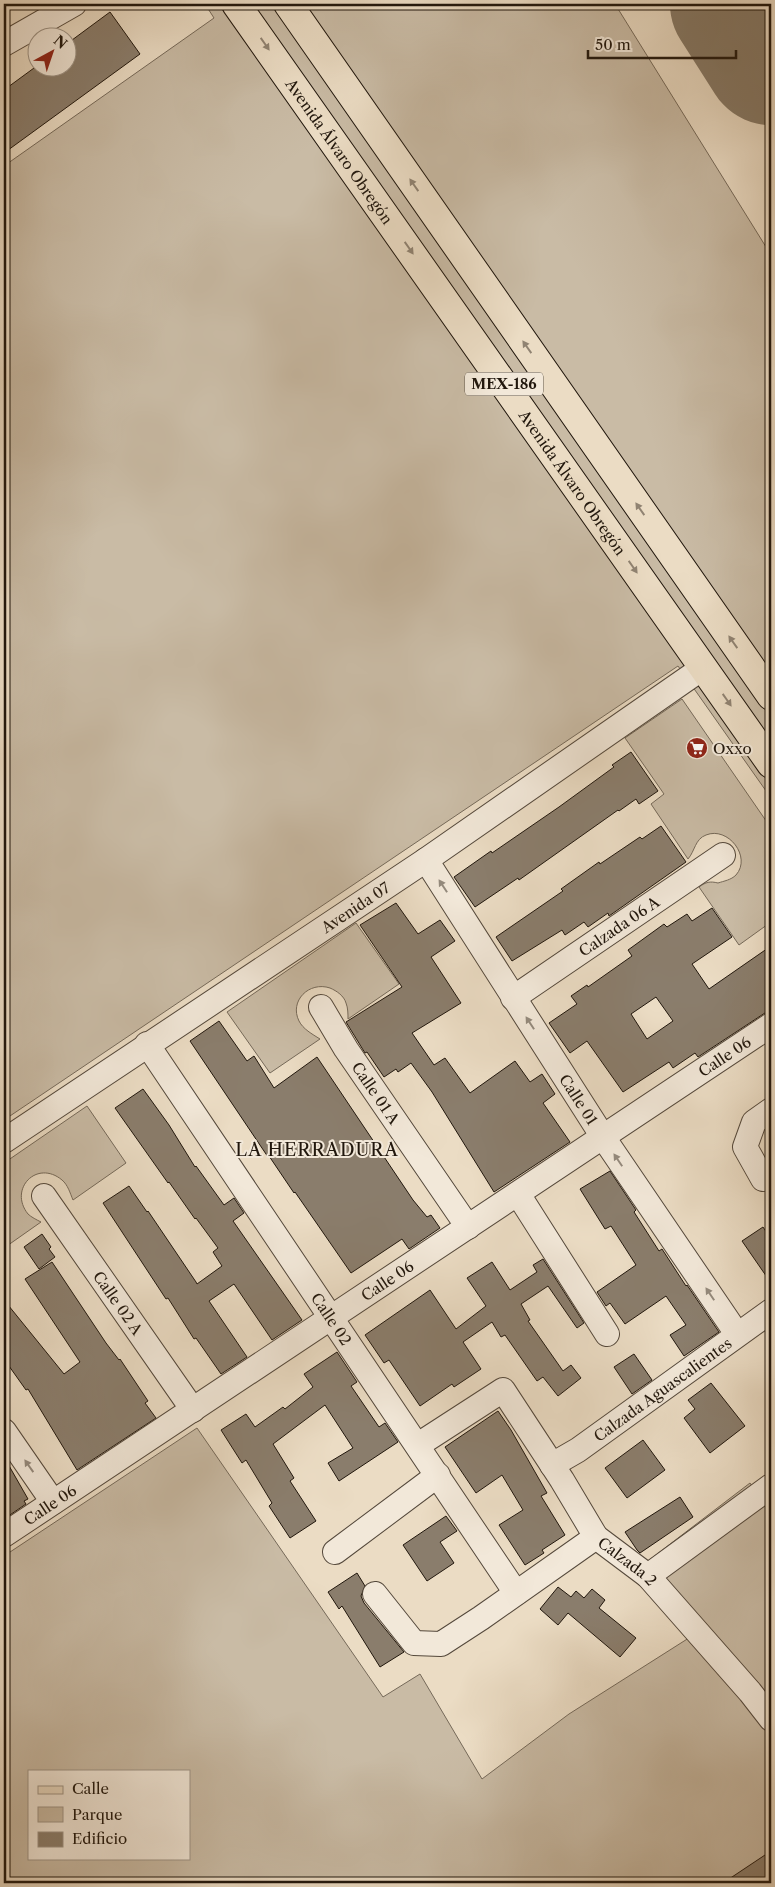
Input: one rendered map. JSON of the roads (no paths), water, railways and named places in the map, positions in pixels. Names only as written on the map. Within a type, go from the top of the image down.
[{"type":"main road","name":"Avenida Álvaro Obregón","points":[[236,4],[771,764]]},
{"type":"main road","name":"MEX-186","points":[[288,4],[771,696]]},
{"type":"street","points":[[4,44],[74,4]]},
{"type":"street","name":"Avenida 07","points":[[4,1141],[426,860],[704,667]]},
{"type":"street","name":"Calzada 06 A","points":[[514,998],[723,855]]},
{"type":"street","name":"Calle 01","points":[[426,860],[603,1137],[737,1334]]},
{"type":"street","name":"Calle 01 A","points":[[320,1007],[346,1049],[468,1227]]},
{"type":"street","name":"Calle 06","points":[[4,1535],[771,1025]]},
{"type":"street","name":"Calle 02","points":[[147,1044],[516,1593]]},
{"type":"street","points":[[763,1179],[745,1147],[754,1122],[771,1110]]},
{"type":"street","points":[[518,1194],[607,1334]]},
{"type":"street","name":"Calle 02 A","points":[[44,1196],[193,1410]]},
{"type":"street","name":"Calzada Aguascalientes","points":[[552,1466],[578,1450],[737,1334],[771,1312]]},
{"type":"street","name":"Calzada 2","points":[[418,1445],[503,1390],[596,1537],[648,1576],[750,1692],[771,1720]]},
{"type":"street","points":[[4,1431],[53,1502]]},
{"type":"street","points":[[335,1552],[438,1475]]},
{"type":"street","points":[[648,1576],[771,1486]]},
{"type":"street","points":[[375,1594],[414,1643],[441,1644],[596,1537]]},
{"type":"place","name":"Oxxo","points":[[697,748]]},
{"type":"district","name":"LA HERRADURA","points":[[317,1150]]}]
